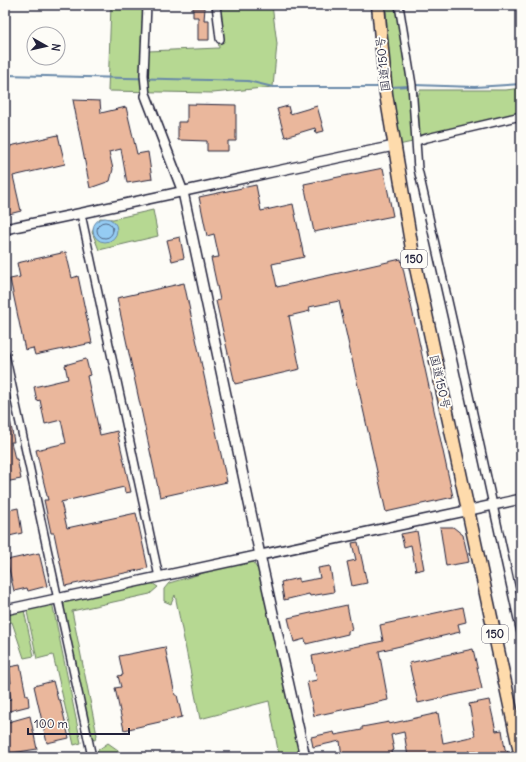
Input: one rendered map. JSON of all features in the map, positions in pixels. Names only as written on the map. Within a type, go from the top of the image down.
[{"type":"highway","name":"国道150号","points":[[378,5],[386,94],[413,256],[469,510],[521,757]]},
{"type":"street","points":[[147,5],[144,75],[146,96],[183,192],[260,555],[305,757]]},
{"type":"street","points":[[216,5],[220,39]]},
{"type":"street","points":[[399,5],[412,81],[418,169],[521,633]]},
{"type":"street","points":[[417,141],[521,116]]},
{"type":"street","points":[[5,229],[394,146]]},
{"type":"street","points":[[81,214],[159,577]]},
{"type":"street","points":[[5,354],[92,757]]},
{"type":"street","points":[[5,610],[521,499]]},
{"type":"green space","points":[[111,5],[149,5],[148,51],[219,48],[215,5],[272,5],[277,44],[273,87],[213,93],[108,91]]},
{"type":"green space","points":[[386,5],[400,5],[418,97],[420,90],[506,90],[521,88],[521,113],[420,137],[418,109],[417,141],[394,146],[390,120]]},
{"type":"green space","points":[[153,210],[158,236],[99,250],[92,232],[100,218],[113,219]]},
{"type":"green space","points":[[252,561],[261,574],[300,757],[277,757],[279,756],[269,701],[200,719],[175,595],[171,604],[164,601],[164,589],[169,583]]},
{"type":"green space","points":[[150,582],[158,587],[150,594],[72,611],[97,735],[95,740],[89,738],[64,611],[64,603],[68,600]]},
{"type":"green space","points":[[52,602],[81,743],[74,745],[53,655],[37,659],[26,607]]},
{"type":"green space","points":[[23,606],[34,656],[24,658],[12,622],[5,624],[5,610]]},
{"type":"green space","points":[[108,743],[118,750],[120,757],[95,757],[98,750]]},
{"type":"water","points":[[105,218],[113,222],[117,230],[113,238],[105,242],[97,238],[93,230],[97,222]]},
{"type":"building","points":[[193,8],[205,8],[204,20],[209,20],[209,40],[198,40],[198,17],[193,17]]},
{"type":"building","points":[[73,100],[100,101],[101,113],[126,107],[137,154],[148,152],[152,179],[127,183],[121,149],[109,152],[113,169],[110,181],[90,188]]},
{"type":"building","points":[[187,104],[236,105],[236,141],[228,141],[228,151],[207,151],[207,141],[178,140],[178,122],[187,122]]},
{"type":"building","points":[[288,106],[290,114],[317,106],[324,131],[316,133],[315,128],[285,137],[277,109]]},
{"type":"building","points":[[58,135],[65,164],[13,176],[21,211],[5,215],[5,148]]},
{"type":"building","points":[[383,168],[393,216],[314,232],[304,184]]},
{"type":"building","points":[[256,185],[261,211],[293,204],[304,257],[272,264],[277,287],[401,259],[453,497],[386,512],[339,301],[309,307],[310,311],[289,316],[300,369],[235,384],[216,301],[220,300],[211,258],[219,257],[214,234],[207,236],[199,197]]},
{"type":"building","points":[[180,237],[184,258],[172,261],[167,240]]},
{"type":"building","points":[[66,252],[72,278],[78,276],[92,343],[35,355],[33,348],[25,350],[10,279],[20,277],[17,263]]},
{"type":"building","points":[[184,283],[227,482],[160,497],[117,298]]},
{"type":"building","points":[[86,359],[90,375],[87,376],[100,435],[117,431],[131,492],[125,493],[124,487],[61,502],[67,528],[136,513],[148,568],[65,586],[54,533],[51,533],[44,500],[48,500],[36,450],[66,443],[61,420],[45,424],[40,400],[37,401],[34,387],[68,379],[65,365]]},
{"type":"building","points":[[8,408],[14,442],[11,442],[15,459],[17,459],[21,479],[5,482],[5,409]]},
{"type":"building","points":[[18,508],[22,533],[5,537],[5,511]]},
{"type":"building","points":[[440,527],[453,527],[463,535],[469,562],[446,566]]},
{"type":"building","points":[[417,531],[424,569],[416,571],[411,545],[404,547],[401,534]]},
{"type":"building","points":[[358,542],[367,583],[352,586],[347,562],[356,560],[352,543]]},
{"type":"building","points":[[39,553],[47,586],[28,591],[27,588],[14,591],[7,560]]},
{"type":"building","points":[[330,566],[334,592],[310,596],[309,594],[284,600],[281,582],[299,578],[299,582],[320,578],[318,568]]},
{"type":"building","points":[[347,605],[352,630],[348,631],[348,634],[306,644],[305,639],[294,642],[288,618]]},
{"type":"building","points":[[463,607],[466,622],[458,624],[460,632],[379,651],[388,700],[314,716],[307,682],[317,680],[312,656],[383,641],[380,625]]},
{"type":"building","points":[[165,647],[175,695],[177,695],[182,717],[124,730],[115,688],[121,687],[118,676],[123,675],[119,656]]},
{"type":"building","points":[[473,649],[482,689],[418,703],[409,663]]},
{"type":"building","points":[[20,665],[26,695],[28,695],[29,706],[5,712],[5,701],[11,699],[8,684],[11,683],[9,667]]},
{"type":"building","points":[[53,681],[58,700],[60,700],[69,738],[47,743],[34,686]]},
{"type":"building","points":[[489,700],[496,731],[502,730],[505,749],[510,754],[508,757],[491,757],[486,754],[478,755],[477,751],[469,751],[463,757],[408,757],[404,732],[391,735],[394,750],[391,751],[392,757],[358,757],[357,754],[342,757],[340,741],[313,747],[311,737],[334,732],[335,735],[362,730],[362,727],[389,722],[389,724],[438,713],[443,743],[475,736],[469,704]]},
{"type":"building","points":[[30,716],[37,749],[6,754],[5,723]]},
{"type":"waterway","points":[[5,75],[248,81],[273,87],[382,87]]},
{"type":"waterway","points":[[414,85],[475,87],[521,84]]},
{"type":"waterway","points":[[390,87],[410,86]]}]
